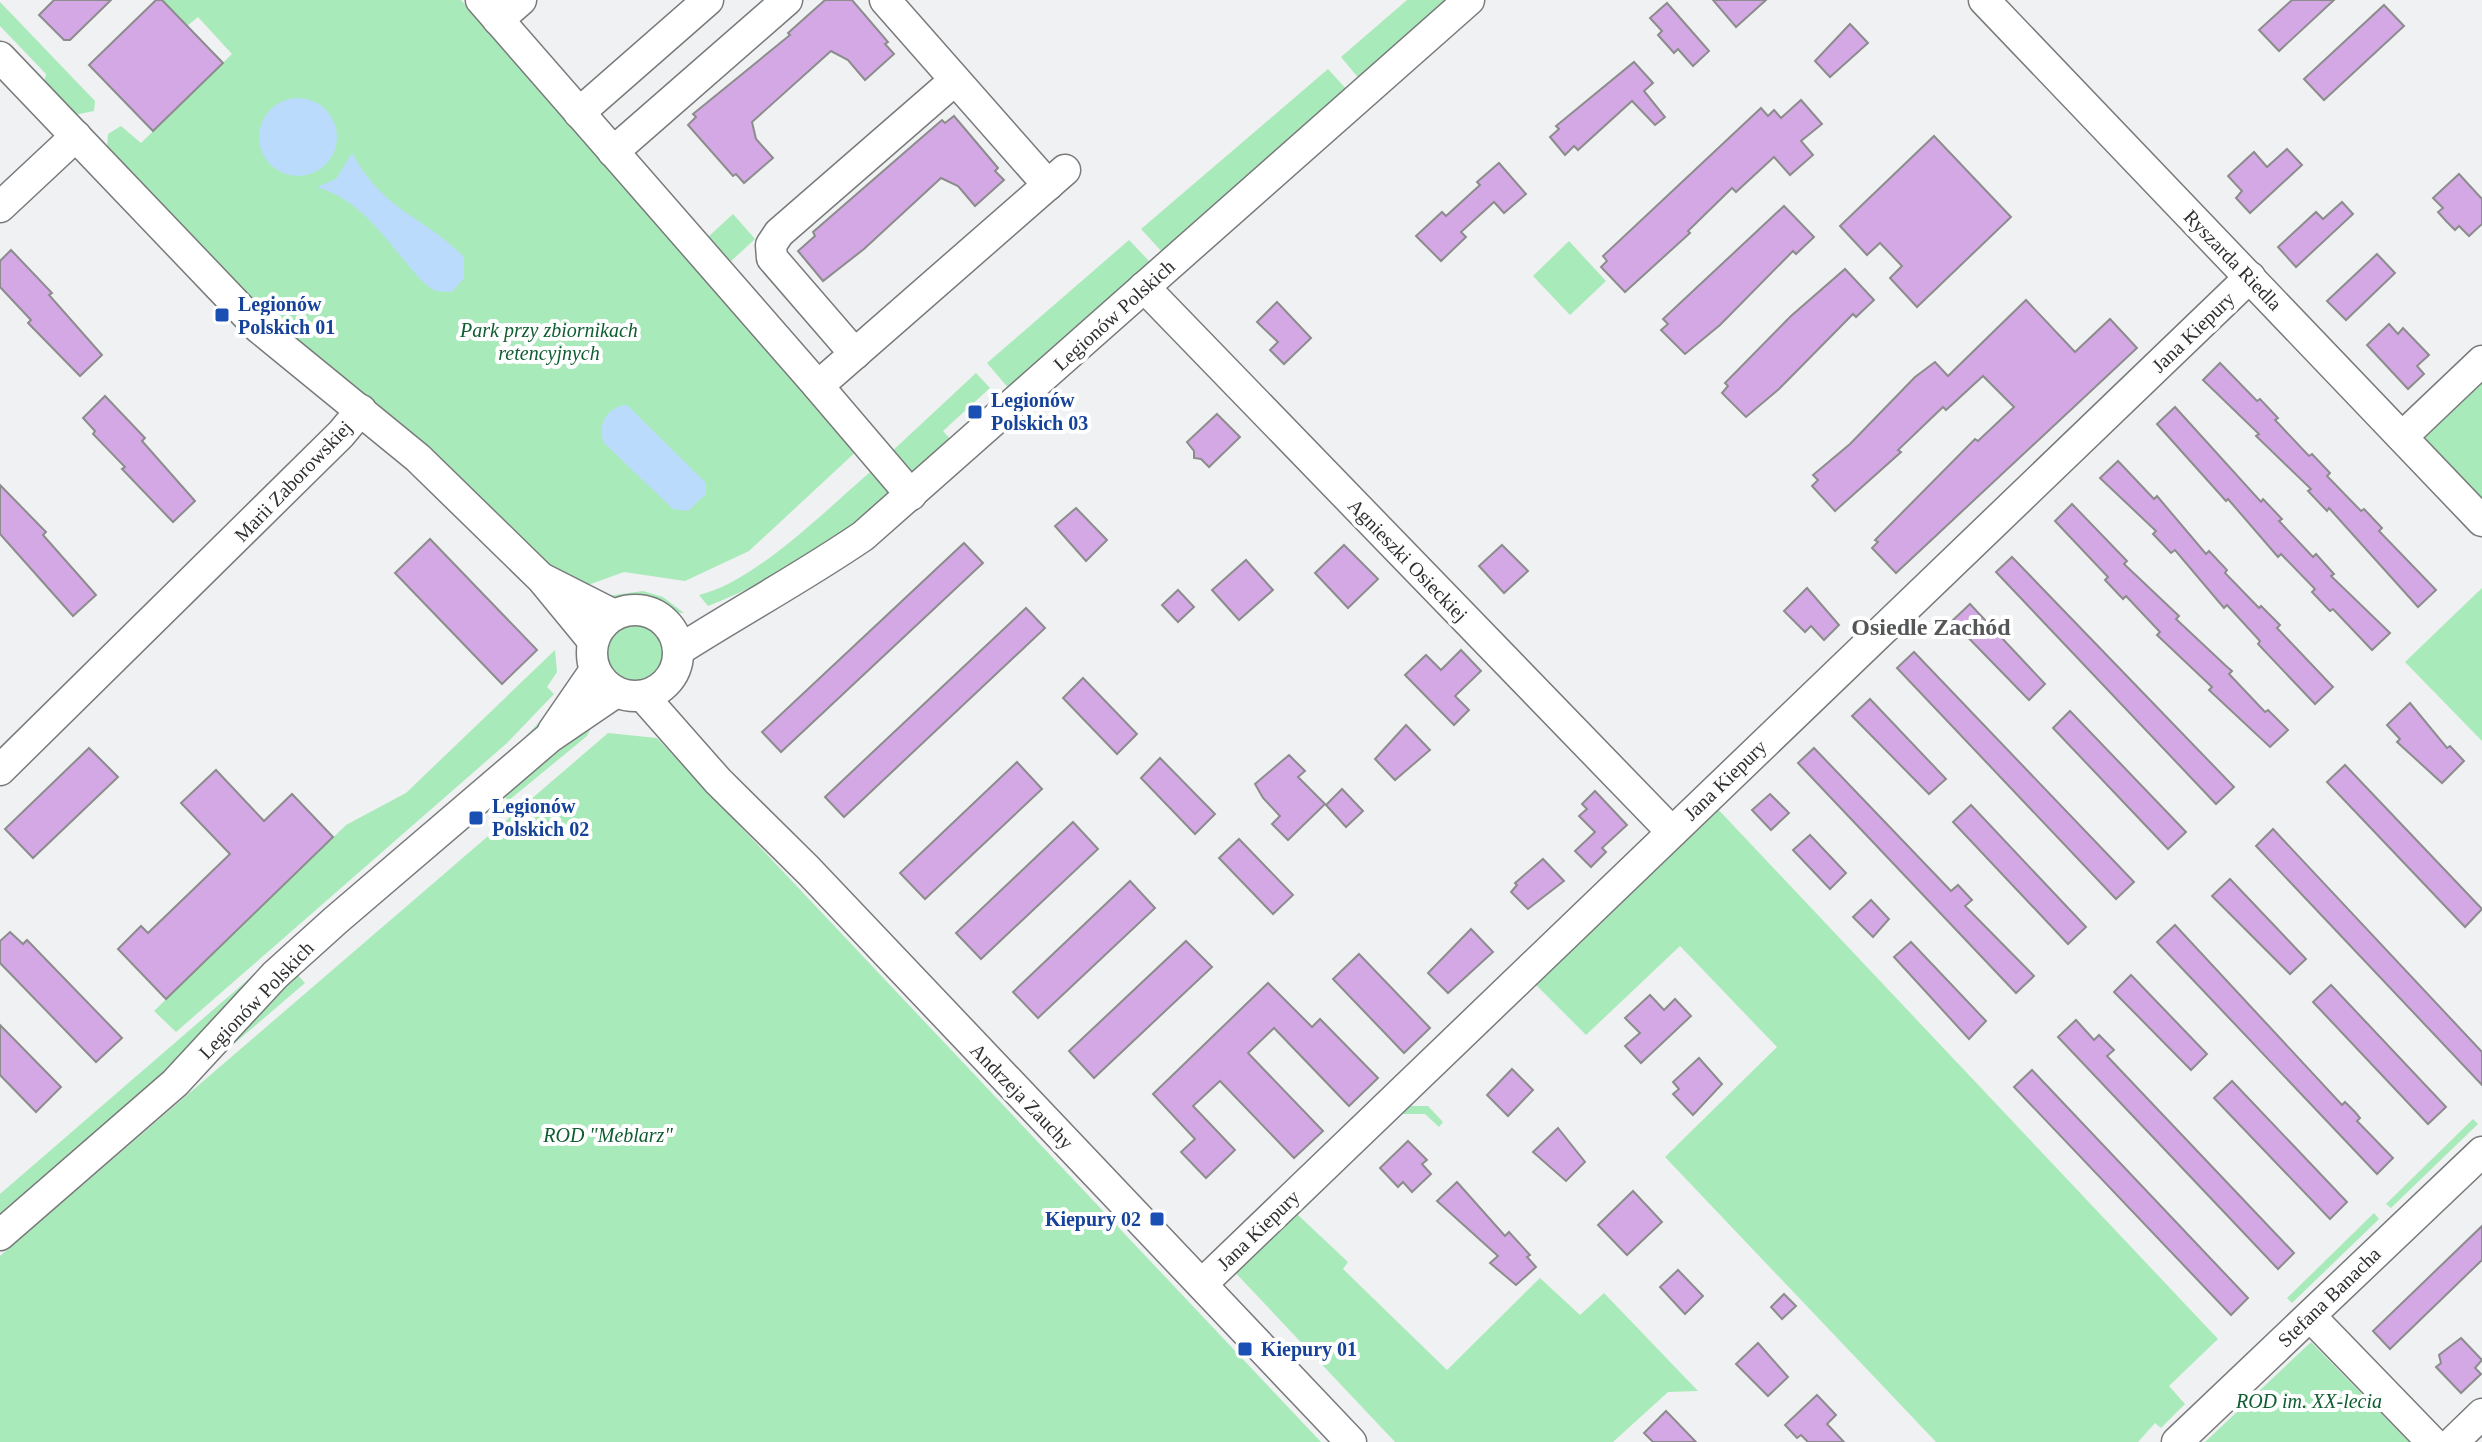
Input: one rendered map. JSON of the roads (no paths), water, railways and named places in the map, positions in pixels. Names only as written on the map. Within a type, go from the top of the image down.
[{"type":"street","points":[[521,0],[490,10],[911,495]]},
{"type":"street","points":[[579,113],[708,0]]},
{"type":"street","points":[[613,152],[787,0]]},
{"type":"street","points":[[818,386],[1056,177],[955,80],[885,0]]},
{"type":"street","name":"Legionów Polskich","points":[[673,637],[744,608],[802,578],[863,536],[1469,0]]},
{"type":"street","name":"Ryszarda Riedla","points":[[1984,0],[2482,521]]},
{"type":"street","name":"Marii Zaborowskiej","points":[[0,57],[259,328],[361,410],[341,434],[0,770]]},
{"type":"street","points":[[855,354],[772,258],[771,245],[779,233],[955,80]]},
{"type":"street","points":[[0,207],[76,136]]},
{"type":"street","name":"Jana Kiepury","points":[[1202,1284],[2250,277]]},
{"type":"street","name":"Agnieszki Osieckiej","points":[[1144,287],[1672,832]]},
{"type":"street","points":[[2402,437],[2482,361]]},
{"type":"street","points":[[361,410],[418,458],[542,579],[594,655],[642,690],[674,672],[673,637],[642,610],[614,615],[605,621],[594,655]]},
{"type":"street","points":[[542,579],[614,615]]},
{"type":"street","name":"Legionów Polskich","points":[[550,737],[594,655]]},
{"type":"street","name":"Legionów Polskich","points":[[0,1235],[175,1083],[295,956],[550,737],[642,690]]},
{"type":"street","name":"Andrzeja Zauchy","points":[[642,690],[668,728],[694,750],[718,781],[820,882],[1351,1442]]},
{"type":"street","name":"Stefana Banacha","points":[[2177,1442],[2482,1152]]},
{"type":"street","points":[[2310,1316],[2432,1442]]},
{"type":"street","points":[[2453,1442],[2482,1414]]},
{"type":"water","points":[[298,98],[313,101],[330,115],[337,137],[334,152],[320,169],[298,176],[283,173],[266,159],[259,137],[262,122],[276,105]]},
{"type":"water","points":[[352,153],[378,189],[464,257],[464,278],[452,292],[435,291],[425,284],[364,215],[335,194],[317,187],[336,179]]},
{"type":"water","points":[[627,405],[706,483],[706,494],[688,511],[673,509],[604,443],[602,430],[605,418],[614,409]]},
{"type":"place","name":"Legionów Polskich 01","points":[[222,315]]},
{"type":"place","name":"Legionów Polskich 03","points":[[975,412]]},
{"type":"place","name":"Legionów Polskich 02","points":[[476,818]]},
{"type":"place","name":"Kiepury 02","points":[[1157,1219]]},
{"type":"place","name":"Kiepury 01","points":[[1245,1349]]},
{"type":"district","name":"Osiedle Zachód","points":[[1931,627]]},
{"type":"park label","name":"Park przy zbiornikach retencyjnych","points":[[549,342]]},
{"type":"park label","name":"ROD \"Meblarz\"","points":[[608,1135]]},
{"type":"park label","name":"ROD im. XX-lecia","points":[[2309,1401]]}]
